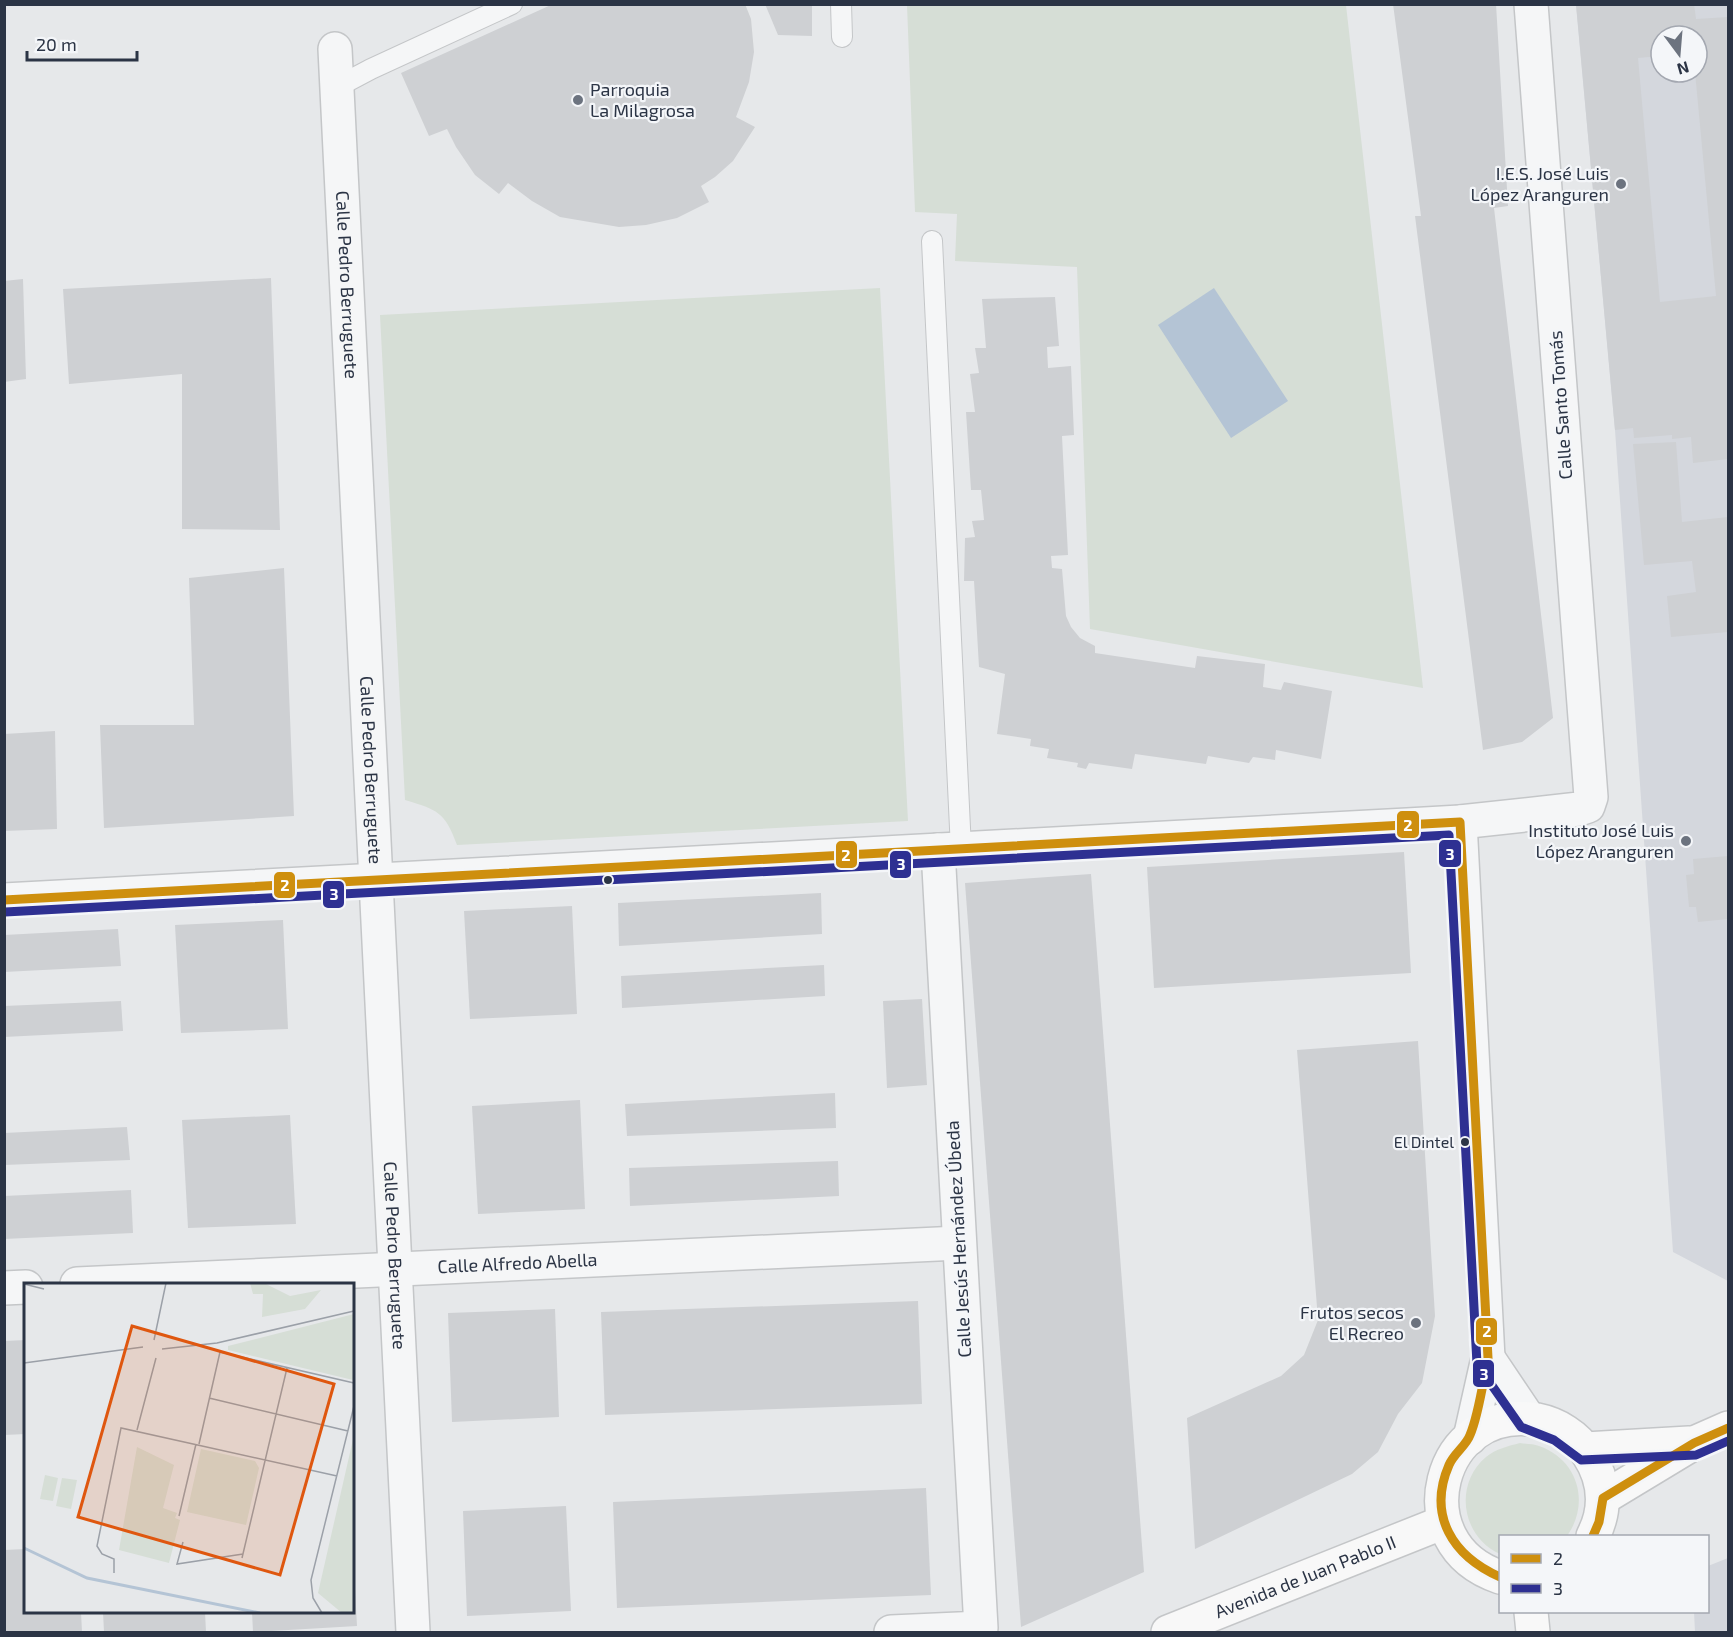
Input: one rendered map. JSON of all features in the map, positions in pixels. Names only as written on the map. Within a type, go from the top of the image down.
[{"type":"main road","points":[[1499,1576],[1487,1572],[1465,1557],[1444,1522],[1441,1499],[1444,1476],[1455,1455],[1470,1438],[1483,1428],[1513,1419],[1529,1419],[1560,1428],[1574,1438],[1585,1449],[1598,1472],[1603,1498],[1599,1522],[1593,1535]]},
{"type":"main road","points":[[1603,1498],[1694,1443],[1728,1428]]},
{"type":"main road","points":[[1585,1449],[1694,1443]]},
{"type":"main road","name":"Avenida de Juan Pablo II","points":[[1168,1632],[1444,1522]]},
{"type":"main road","points":[[1531,1613],[1533,1632]]},
{"type":"street","name":"Calle Santo Tomás","points":[[1460,822],[1579,809],[1588,806],[1591,797],[1531,4]]},
{"type":"street","name":"Calle Pedro Berruguete","points":[[335,49],[413,1632]]},
{"type":"street","points":[[4,900],[1460,822],[1488,1358],[1470,1438]]},
{"type":"street","name":"Calle Jesús Hernández Úbeda","points":[[891,1632],[981,1628],[959,1243],[949,850]]},
{"type":"street","name":"Calle Alfredo Abella","points":[[100,1283],[959,1243]]},
{"type":"street","points":[[4,1288],[24,1287]]},
{"type":"street","points":[[1488,1358],[1529,1419]]},
{"type":"lane","points":[[337,87],[370,69],[512,4]]},
{"type":"lane","points":[[842,4],[842,37]]},
{"type":"lane","points":[[932,241],[949,850]]},
{"type":"shaded area","points":[[907,5],[1346,5],[1423,688],[1090,629],[1077,267],[955,261],[957,214],[915,212]]},
{"type":"shaded area","name":"Instituto José Luis López Aranguren","points":[[1576,5],[1728,5],[1728,1281],[1673,1252],[1615,430]]},
{"type":"shaded area","points":[[880,288],[908,821],[457,845],[448,825],[439,814],[405,800],[380,315]]},
{"type":"shaded area","points":[[1520,1443],[1539,1446],[1553,1453],[1572,1472],[1579,1497],[1574,1524],[1568,1535],[1499,1535],[1499,1553],[1477,1536],[1466,1510],[1469,1482],[1486,1457]]},
{"type":"shaded area","points":[[1728,1558],[1728,1632],[1695,1632],[1694,1613],[1709,1613],[1709,1566]]},
{"type":"water","points":[[1214,288],[1288,401],[1231,438],[1158,325]]},
{"type":"building","name":"Parroquia La Milagrosa","points":[[553,4],[745,4],[751,19],[754,52],[749,82],[736,117],[755,127],[733,161],[701,186],[709,202],[677,218],[646,225],[619,227],[560,217],[532,201],[508,183],[499,194],[475,175],[447,129],[429,136],[401,73]]},
{"type":"building","points":[[765,4],[812,4],[812,36],[778,35]]},
{"type":"building","points":[[1393,4],[1496,4],[1508,206],[1494,208],[1553,718],[1522,742],[1483,750],[1415,216],[1421,216]]},
{"type":"building","name":"I.E.S. José Luis López Aranguren","points":[[1576,4],[1694,4],[1696,19],[1728,17],[1728,459],[1693,463],[1691,437],[1672,439],[1672,435],[1634,438],[1633,428],[1615,430]],"holes":[[[1649,24],[1709,24],[1709,84],[1696,84],[1716,296],[1660,302],[1638,58],[1649,57]]]},
{"type":"building","points":[[271,278],[280,530],[182,529],[182,374],[69,384],[63,289]]},
{"type":"building","points":[[23,279],[26,379],[4,382],[4,281]]},
{"type":"building","points":[[1055,297],[1059,346],[1047,347],[1048,368],[1071,366],[1074,435],[1062,436],[1068,555],[1051,556],[1052,568],[1062,569],[1066,616],[1071,627],[1080,638],[1095,646],[1095,653],[1195,668],[1197,656],[1265,664],[1263,687],[1281,690],[1284,682],[1332,691],[1321,759],[1276,750],[1275,760],[1253,757],[1249,763],[1208,756],[1206,764],[1135,754],[1132,769],[1089,763],[1086,769],[1077,767],[1078,763],[1047,758],[1049,749],[1030,746],[1031,739],[997,734],[1005,674],[979,667],[974,581],[964,581],[965,538],[975,537],[972,521],[984,520],[981,490],[971,490],[966,412],[975,412],[970,374],[979,373],[975,348],[986,348],[982,299]]},
{"type":"building","points":[[1676,442],[1682,522],[1728,517],[1728,632],[1671,637],[1667,596],[1696,592],[1692,561],[1644,565],[1633,444]]},
{"type":"building","points":[[284,568],[294,816],[104,828],[100,725],[194,725],[189,578]]},
{"type":"building","points":[[55,731],[57,829],[4,831],[4,734]]},
{"type":"building","points":[[1404,852],[1411,973],[1154,988],[1147,867]]},
{"type":"building","points":[[1728,856],[1728,919],[1698,922],[1696,907],[1689,907],[1686,875],[1694,874],[1693,859]]},
{"type":"building","points":[[1091,874],[1144,1572],[1021,1627],[965,883]]},
{"type":"building","points":[[821,893],[822,934],[619,946],[618,903]]},
{"type":"building","points":[[572,906],[577,1014],[470,1019],[464,911]]},
{"type":"building","points":[[283,920],[288,1029],[181,1033],[175,925]]},
{"type":"building","points":[[118,929],[121,966],[4,972],[4,935]]},
{"type":"building","points":[[824,965],[825,996],[622,1008],[621,976]]},
{"type":"building","points":[[922,999],[927,1085],[887,1088],[883,1001]]},
{"type":"building","points":[[121,1001],[123,1031],[4,1037],[4,1006]]},
{"type":"building","points":[[1418,1041],[1435,1316],[1422,1383],[1398,1414],[1378,1452],[1352,1474],[1195,1549],[1187,1418],[1281,1376],[1304,1355],[1318,1320],[1297,1050]]},
{"type":"building","points":[[835,1093],[836,1128],[627,1136],[625,1104]]},
{"type":"building","points":[[580,1100],[585,1209],[478,1214],[472,1106]]},
{"type":"building","points":[[290,1115],[296,1224],[188,1228],[182,1120]]},
{"type":"building","points":[[127,1127],[130,1160],[4,1165],[4,1133]]},
{"type":"building","points":[[838,1161],[839,1196],[630,1206],[629,1168]]},
{"type":"building","points":[[131,1190],[133,1233],[4,1239],[4,1196]]},
{"type":"building","points":[[918,1301],[922,1404],[605,1415],[601,1312]]},
{"type":"building","points":[[555,1309],[559,1417],[452,1422],[448,1313]]},
{"type":"building","points":[[24,1340],[24,1434],[4,1435],[4,1341]]},
{"type":"building","points":[[926,1488],[931,1595],[617,1608],[613,1502]]},
{"type":"building","points":[[566,1506],[571,1611],[467,1616],[463,1511]]},
{"type":"building","points":[[24,1549],[24,1613],[81,1613],[82,1632],[4,1632],[4,1550]]},
{"type":"building","points":[[354,1571],[357,1626],[253,1632],[252,1613],[354,1613]]},
{"type":"building","points":[[103,1613],[205,1613],[206,1632],[104,1632]]},
{"type":"transit line","name":"2","points":[[4,900],[1460,822],[1488,1358],[1473,1427],[1468,1439],[1449,1465],[1441,1501],[1443,1517],[1457,1546],[1469,1558],[1499,1576]]},
{"type":"transit line","name":"3","points":[[5,912],[1449,835],[1477,1364],[1521,1427],[1554,1440],[1581,1460],[1696,1455],[1728,1441]]},
{"type":"transit line","name":"2","points":[[1593,1535],[1599,1522],[1603,1498],[1694,1443],[1728,1428]]},
{"type":"place","name":"Parroquia La Milagrosa","points":[[578,100]]},
{"type":"place","name":"I.E.S. José Luis López Aranguren","points":[[1621,184]]},
{"type":"place","name":"Instituto José Luis López Aranguren","points":[[1686,841]]},
{"type":"place","name":"El Dintel","points":[[1465,1142]]},
{"type":"place","name":"Frutos secos El Recreo","points":[[1416,1323]]}]
